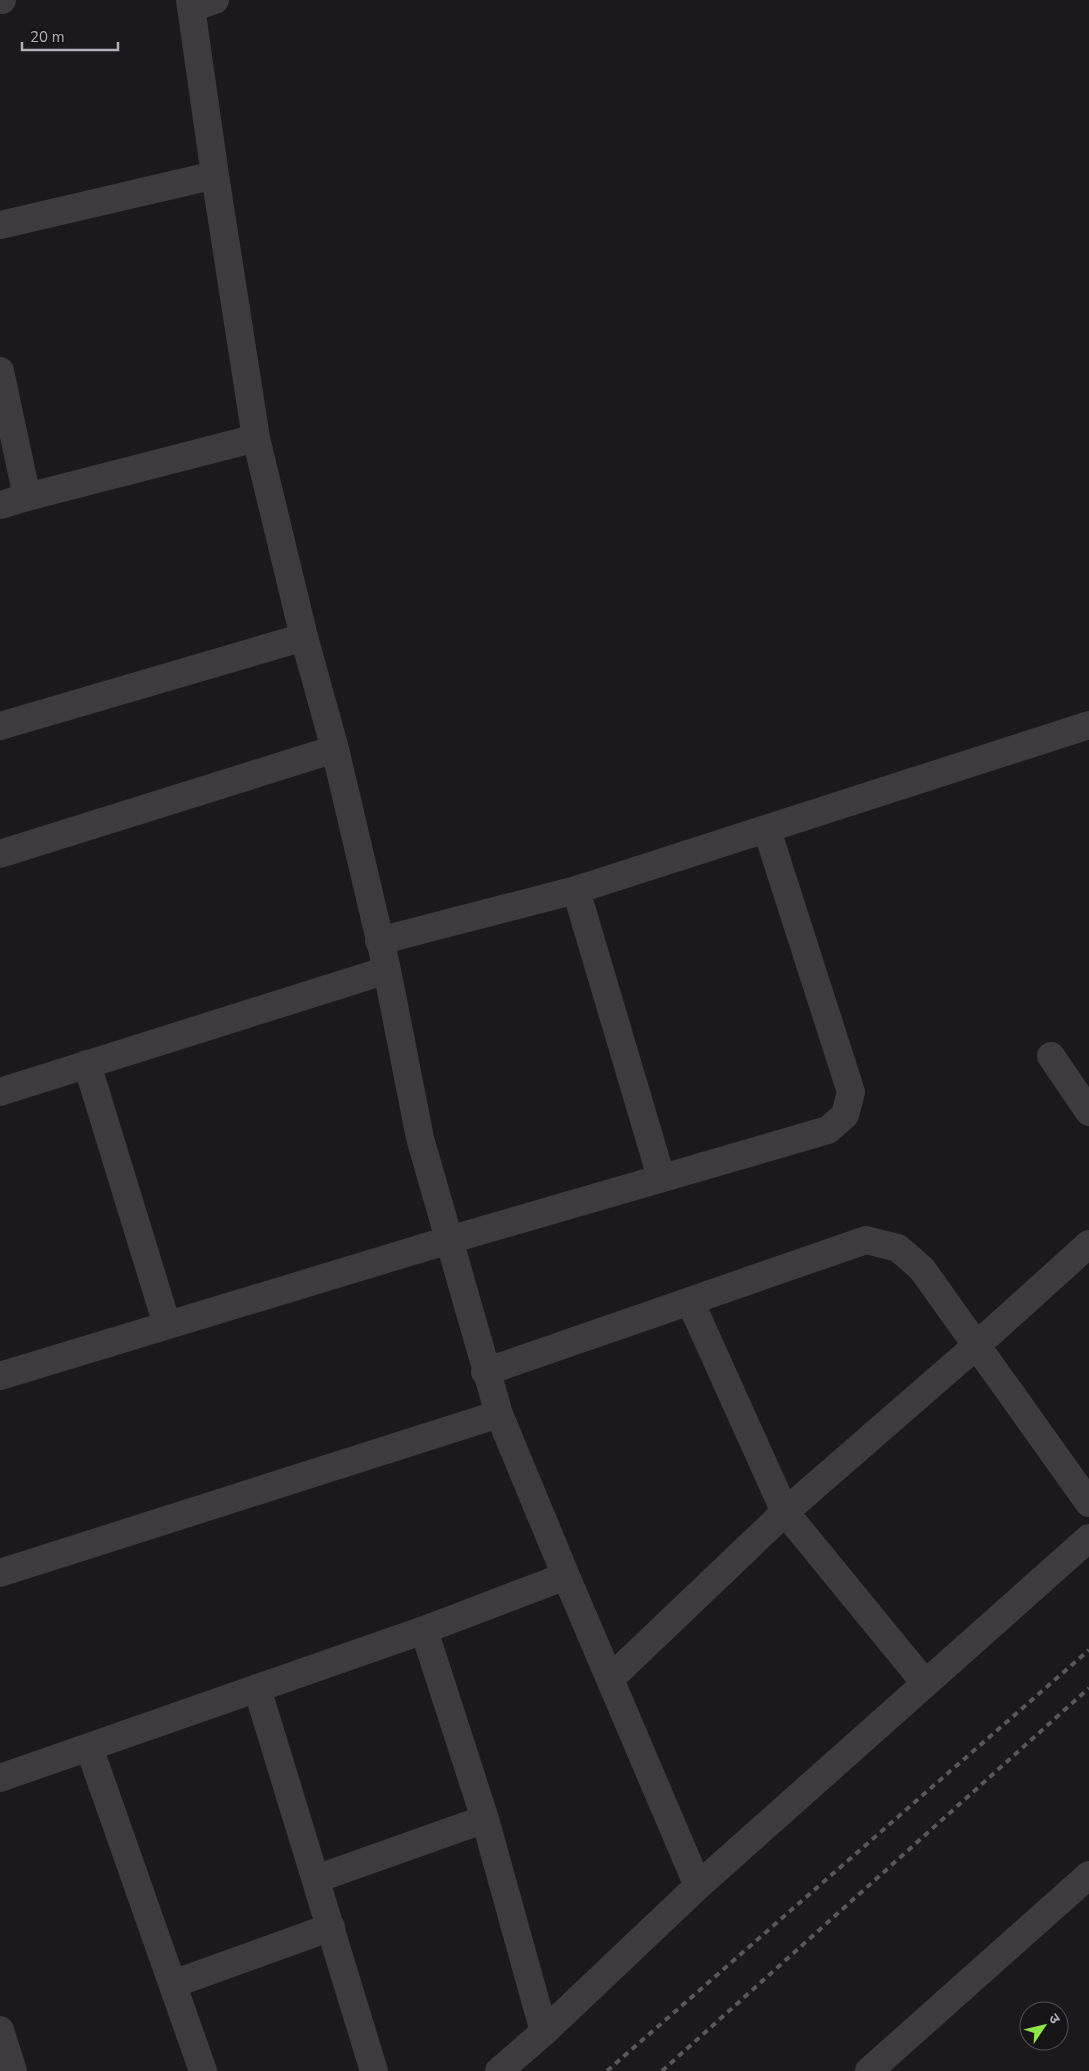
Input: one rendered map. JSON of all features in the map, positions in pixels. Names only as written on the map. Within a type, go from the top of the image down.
[{"type":"street","points":[[199,3],[215,175],[256,438],[304,637],[335,750],[387,970],[420,1138],[499,1414],[698,1886]]},
{"type":"street","points":[[0,225],[215,175]]},
{"type":"street","points":[[0,371],[27,497]]},
{"type":"street","points":[[0,506],[27,497],[256,438]]},
{"type":"street","points":[[0,726],[304,637]]},
{"type":"street","points":[[379,941],[576,890],[1089,725]]},
{"type":"street","points":[[0,854],[335,750]]},
{"type":"street","points":[[0,1376],[661,1177],[828,1130],[845,1114],[851,1092],[767,830]]},
{"type":"street","points":[[576,890],[661,1177]]},
{"type":"street","points":[[0,1092],[387,970]]},
{"type":"street","points":[[1050,1056],[1089,1112]]},
{"type":"street","points":[[86,1064],[167,1325]]},
{"type":"street","points":[[486,1372],[866,1240],[898,1248],[922,1269],[1089,1503]]},
{"type":"street","points":[[611,1678],[785,1512],[977,1345],[1089,1244]]},
{"type":"street","points":[[690,1300],[785,1512],[924,1682]]},
{"type":"street","points":[[0,1573],[499,1414]]},
{"type":"street","points":[[499,2071],[544,2032],[698,1886],[924,1682],[1089,1538]]},
{"type":"street","points":[[0,1778],[424,1630],[566,1576]]},
{"type":"street","points":[[424,1630],[485,1819],[544,2032]]},
{"type":"street","points":[[257,1688],[374,2071]]},
{"type":"street","points":[[89,1747],[203,2071]]},
{"type":"street","points":[[316,1878],[485,1819]]},
{"type":"street","points":[[869,2071],[1089,1875]]},
{"type":"street","points":[[173,1984],[331,1927]]},
{"type":"street","points":[[0,2030],[13,2071]]},
{"type":"railway","points":[[607,2071],[1089,1650]]},
{"type":"railway","points":[[662,2071],[1089,1688]]}]
